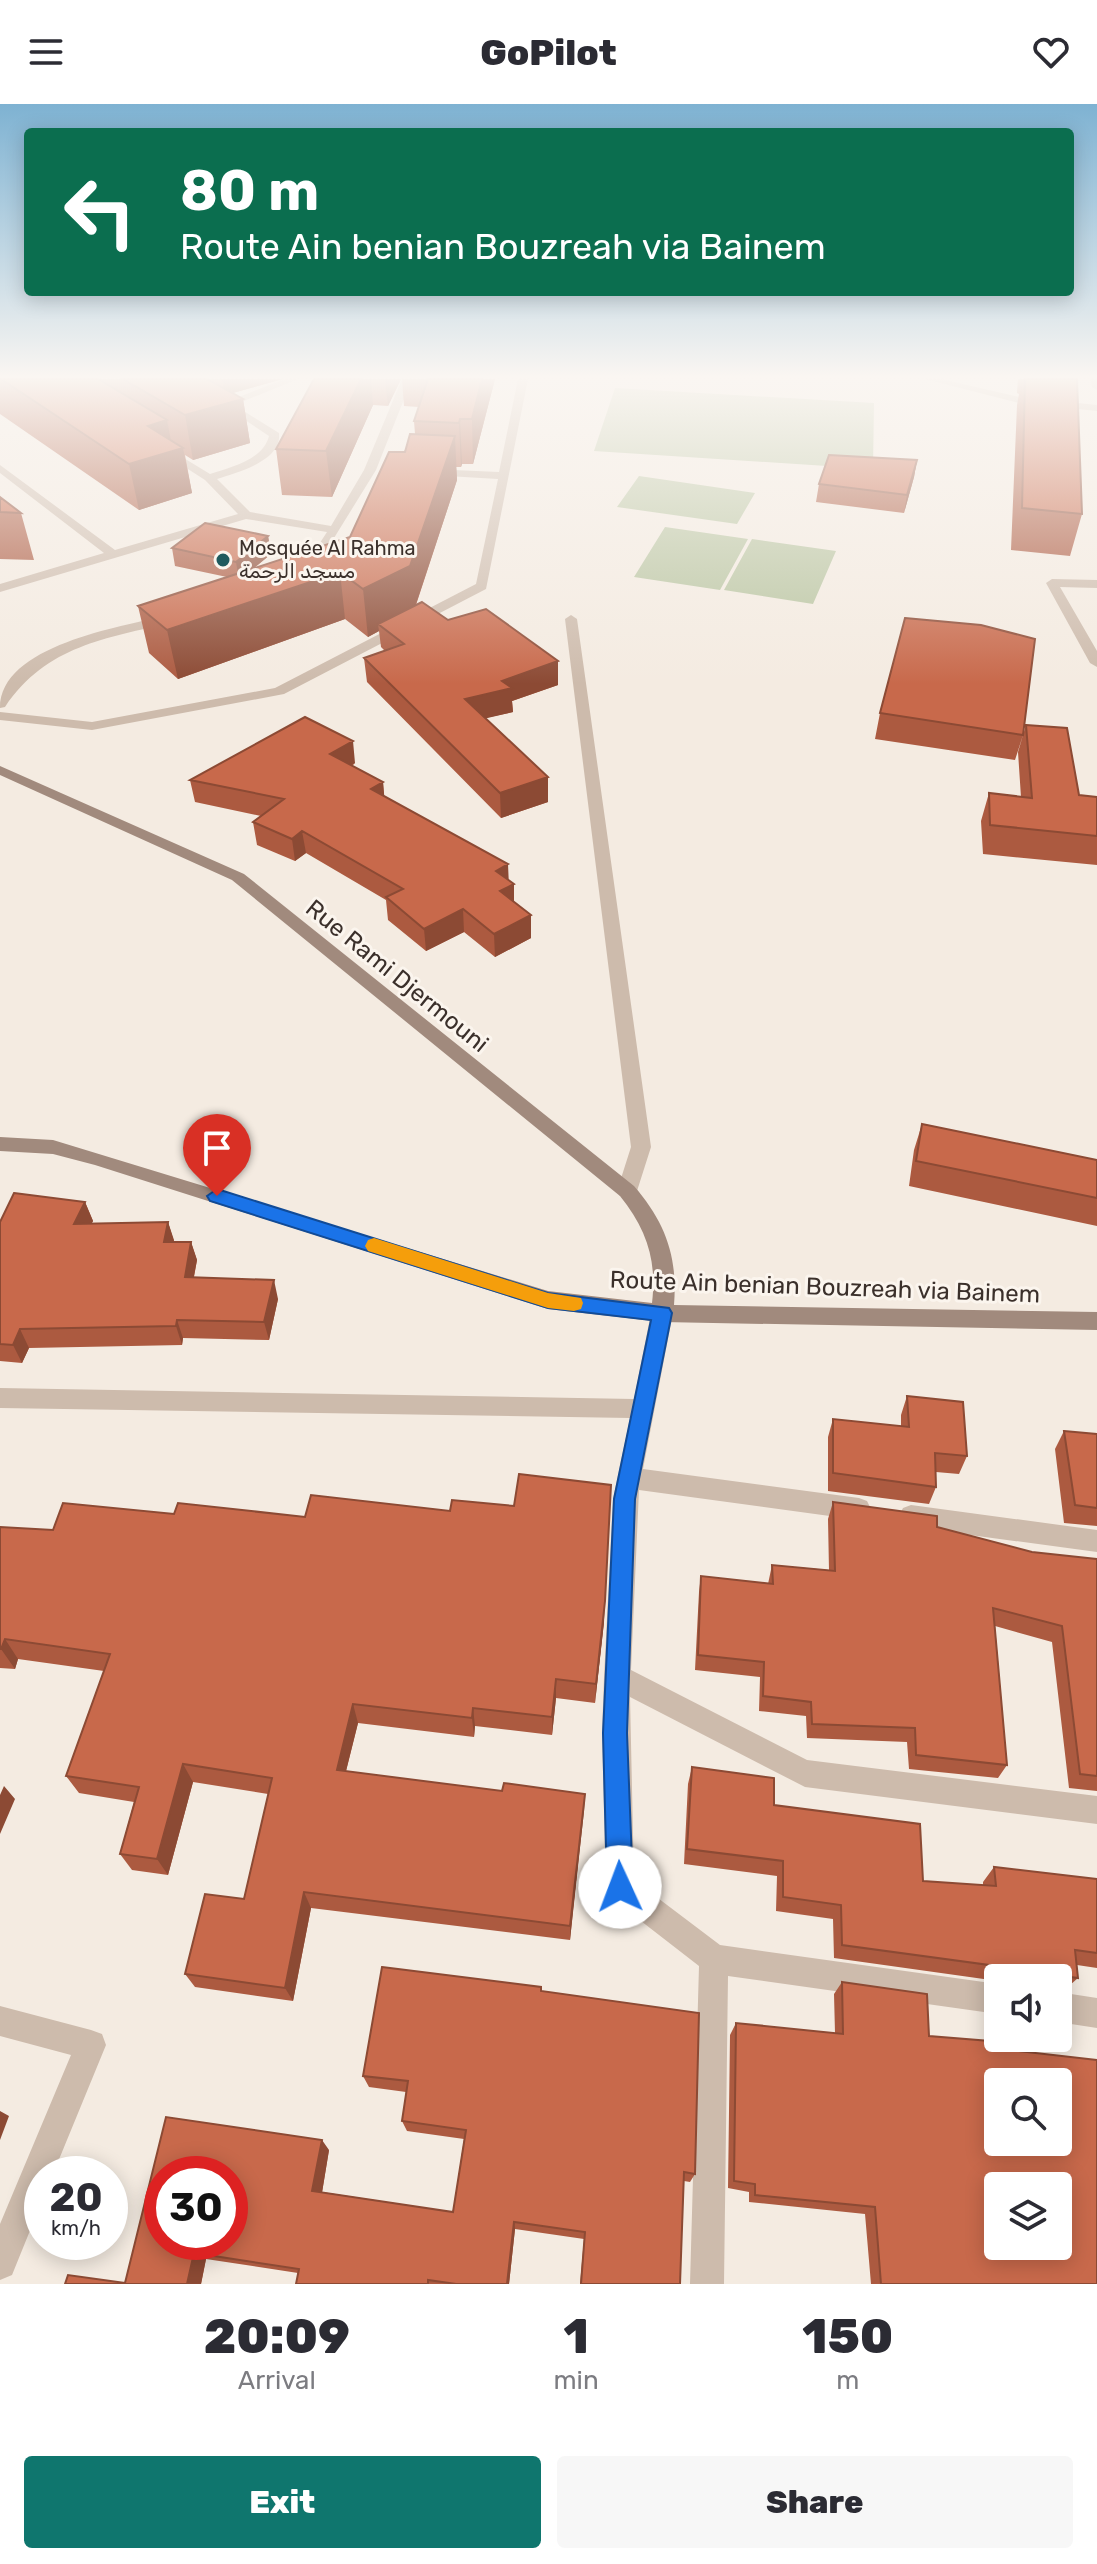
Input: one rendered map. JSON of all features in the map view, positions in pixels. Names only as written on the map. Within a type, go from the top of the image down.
[{"type":"main road","name":"Rue Rami Djermouni","points":[[0,770],[238,877],[627,1191],[644,1210],[660,1241],[667,1274],[662,1313]]},
{"type":"main road","name":"Route Ain benian Bouzreah via Bainem","points":[[0,1144],[53,1147],[96,1158],[548,1300],[662,1313],[1097,1321]]},
{"type":"street","points":[[17,481],[112,554]]},
{"type":"street","points":[[212,481],[246,515]]},
{"type":"street","points":[[305,575],[364,481]]},
{"type":"street","points":[[0,716],[92,726],[279,691],[457,606],[482,586],[502,481]]},
{"type":"street","points":[[0,588],[246,515],[334,530]]},
{"type":"street","points":[[1095,656],[1052,583],[1097,584]]},
{"type":"street","points":[[0,704],[28,666],[52,651],[174,618]]},
{"type":"street","points":[[571,619],[572,673],[641,1147],[627,1191]]},
{"type":"street","points":[[662,1313],[625,1499],[615,1733],[620,1887],[714,1959],[984,1997]]},
{"type":"street","points":[[0,1398],[643,1409]]},
{"type":"street","points":[[629,1478],[1097,1541]]},
{"type":"street","points":[[617,1677],[805,1773],[1097,1810]]},
{"type":"street","points":[[707,2284],[714,1959]]},
{"type":"street","points":[[1072,2009],[1097,2013]]},
{"type":"street","points":[[0,2021],[91,2045],[0,2263]]},
{"type":"green space","points":[[636,481],[671,481],[755,493],[737,524],[617,507]]},
{"type":"green space","points":[[665,527],[748,539],[720,590],[634,577]]},
{"type":"green space","points":[[752,539],[836,551],[813,604],[724,590]]},
{"type":"building","points":[[376,481],[440,481],[410,566],[363,589],[340,572],[167,630],[138,606],[350,537]]},
{"type":"building","points":[[820,481],[911,481],[907,495],[819,484]]},
{"type":"building","points":[[1023,481],[1081,481],[1082,514],[1022,508]]},
{"type":"building","points":[[0,497],[21,513],[0,512]]},
{"type":"building","points":[[205,523],[268,536],[236,562],[172,548]]},
{"type":"building","points":[[422,602],[448,620],[486,609],[558,661],[502,681],[512,688],[465,699],[548,777],[500,793],[364,658],[404,644],[378,624]]},
{"type":"building","points":[[905,618],[981,625],[1035,639],[1023,735],[880,713]]},
{"type":"building","points":[[305,717],[353,741],[330,754],[383,782],[371,789],[508,864],[496,871],[514,884],[500,891],[531,915],[494,934],[463,909],[424,929],[386,897],[403,889],[302,831],[292,839],[253,822],[284,799],[190,780]]},
{"type":"building","points":[[1026,725],[1067,728],[1079,795],[1097,797],[1097,836],[990,825],[989,793],[1032,798]]},
{"type":"building","points":[[922,1124],[1097,1160],[1097,1198],[916,1161]]},
{"type":"building","points":[[14,1193],[85,1202],[74,1224],[168,1222],[164,1242],[191,1242],[185,1277],[274,1280],[264,1322],[177,1320],[176,1326],[20,1329],[13,1345],[0,1344],[0,1222]]},
{"type":"building","points":[[907,1396],[963,1402],[967,1456],[935,1453],[936,1487],[833,1473],[833,1419],[909,1427]]},
{"type":"building","points":[[1064,1431],[1097,1434],[1097,1508],[1075,1505]]},
{"type":"building","points":[[519,1474],[611,1485],[605,1601],[596,1684],[556,1679],[552,1717],[473,1708],[472,1718],[353,1704],[337,1770],[502,1791],[504,1783],[585,1794],[570,1926],[304,1892],[285,1988],[185,1974],[205,1894],[244,1899],[272,1778],[183,1764],[157,1859],[120,1854],[139,1787],[66,1776],[110,1654],[5,1639],[0,1649],[0,1527],[53,1530],[63,1503],[174,1514],[178,1503],[305,1517],[311,1495],[450,1511],[452,1500],[514,1506]]},
{"type":"building","points":[[833,1502],[937,1516],[937,1527],[1032,1552],[1097,1559],[1097,1776],[1080,1774],[1062,1626],[993,1608],[1007,1765],[916,1755],[915,1728],[812,1724],[811,1702],[763,1696],[764,1662],[698,1655],[701,1576],[773,1584],[772,1565],[835,1571]]},
{"type":"building","points":[[692,1767],[774,1778],[774,1805],[920,1824],[923,1881],[996,1886],[994,1867],[1097,1879],[1097,1953],[1075,1950],[1078,1978],[1072,1977],[1072,1964],[984,1964],[842,1945],[841,1905],[783,1897],[783,1861],[687,1849]]},
{"type":"building","points":[[382,1967],[541,1987],[541,1991],[699,2013],[695,2174],[684,2172],[680,2284],[581,2284],[585,2232],[514,2222],[507,2284],[456,2284],[428,2280],[428,2284],[296,2284],[299,2269],[240,2260],[248,2260],[248,2156],[156,2156],[166,2117],[322,2140],[312,2191],[453,2212],[466,2130],[402,2121],[408,2081],[363,2076]]},
{"type":"building","points":[[842,1982],[927,1994],[929,2036],[984,2041],[984,2052],[1026,2052],[1097,2060],[1097,2284],[881,2284],[875,2207],[755,2195],[755,2184],[734,2181],[736,2023],[843,2034]]},
{"type":"building","points":[[144,2206],[144,2260],[192,2260],[187,2284],[65,2284],[68,2275],[125,2283]]},
{"type":"slow traffic","points":[[374,1246],[548,1300],[574,1303]]},
{"type":"place","name":"Mosquée Al Rahma مسجد الرحمة","points":[[223,560]]},
{"type":"route","points":[[217,1196],[548,1300],[662,1313],[625,1499],[615,1733],[620,1887]]}]
